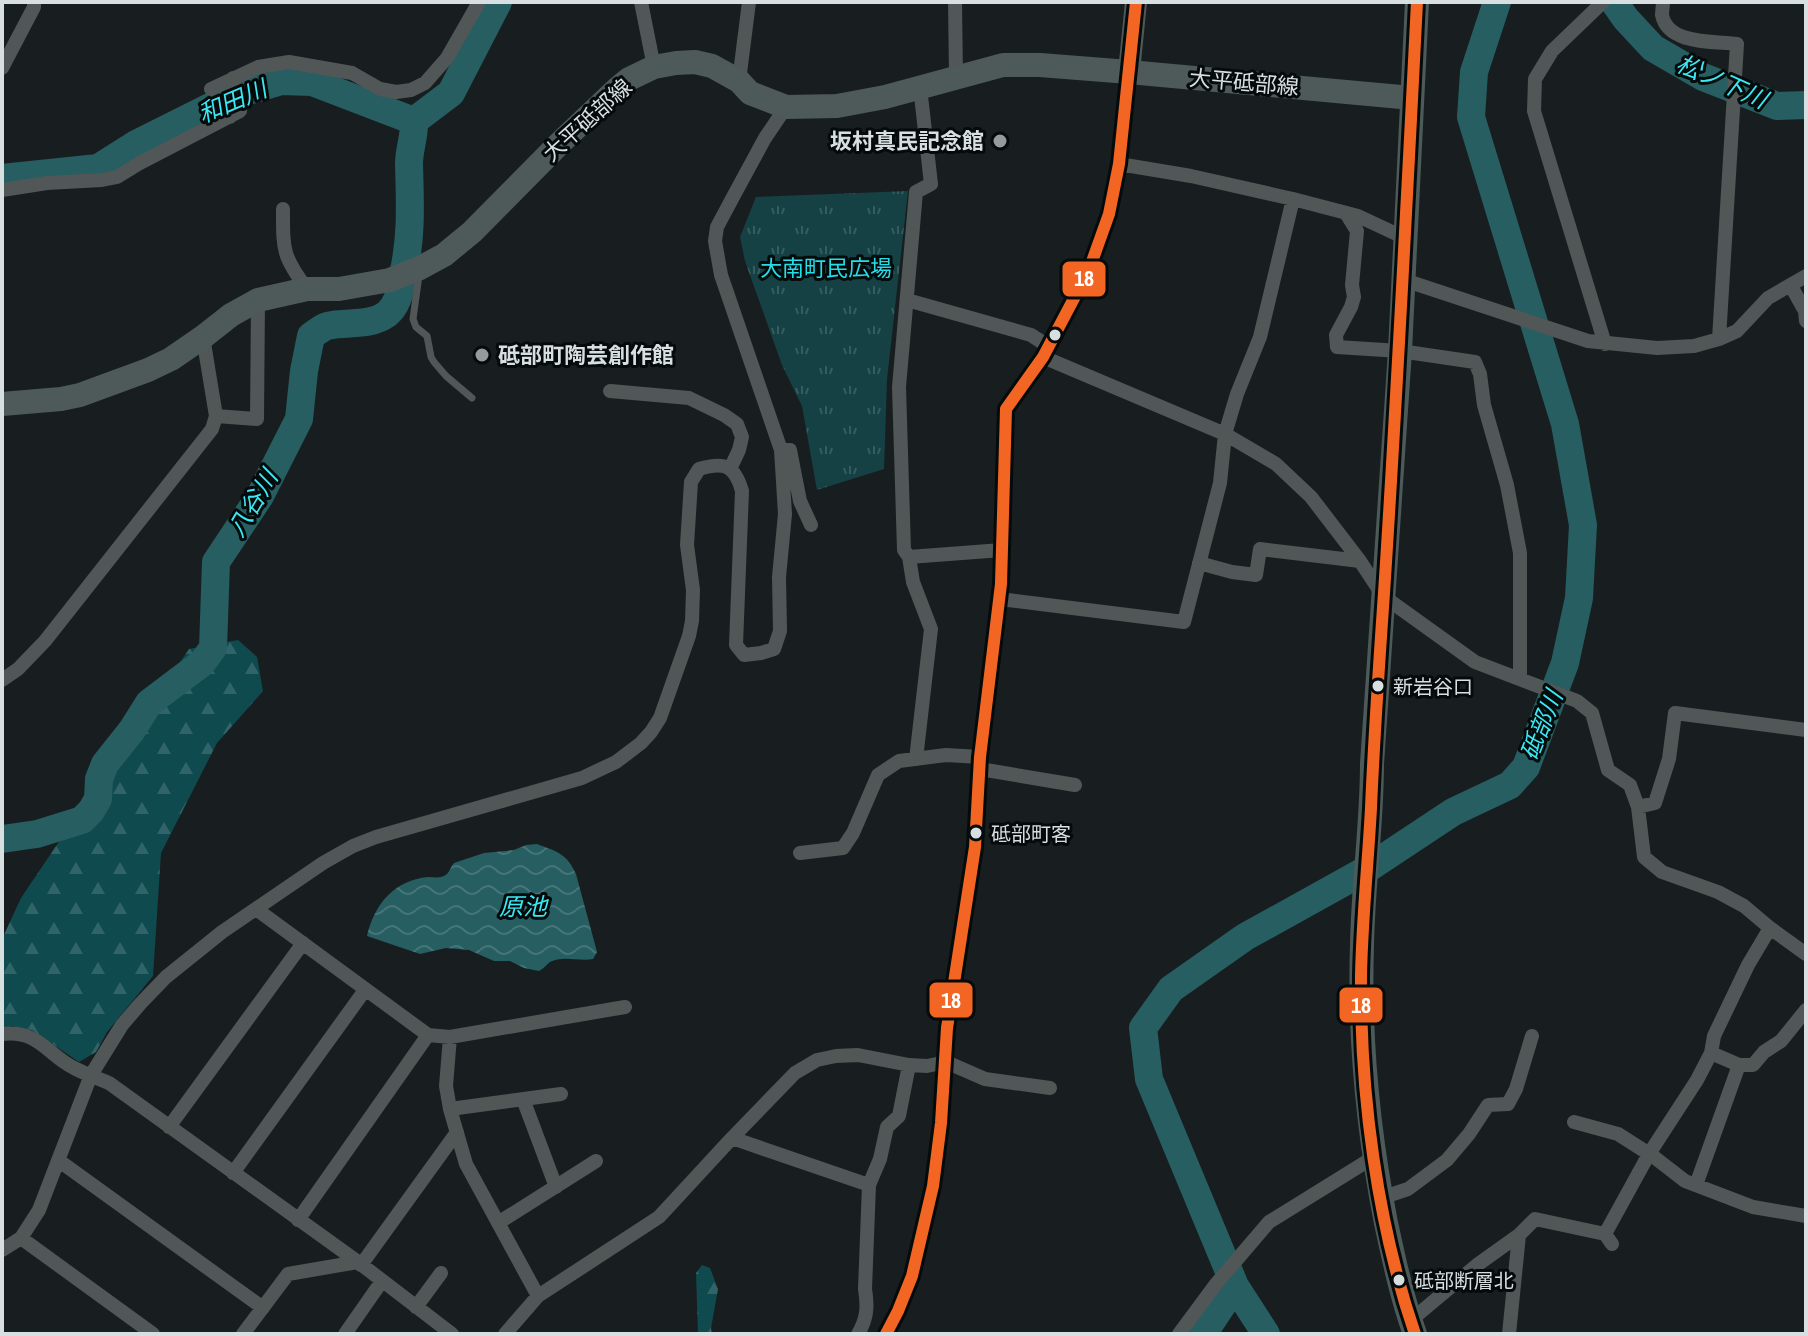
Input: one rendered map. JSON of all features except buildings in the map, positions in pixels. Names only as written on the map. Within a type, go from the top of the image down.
[{"type":"highway","points":[[1412,1327],[1393,1257],[1374,1157],[1361,1015],[1362,943],[1400,351],[1417,2]]},
{"type":"main road","points":[[1129,72],[1136,2]]},
{"type":"main road","name":"大平砥部線","points":[[2,404],[61,399],[107,387],[171,359],[231,315],[258,300],[307,289],[339,289],[390,280],[416,270],[444,255],[472,232],[618,88],[654,67],[695,62],[712,66],[739,81],[750,93],[786,107],[837,106],[885,97],[1003,65],[1129,72],[1412,98]]},
{"type":"street","points":[[2,68],[34,2]]},
{"type":"street","points":[[211,89],[258,67],[289,62],[352,73],[380,89],[396,92],[411,90],[425,83],[447,58],[479,2]]},
{"type":"street","points":[[641,2],[654,67]]},
{"type":"street","points":[[739,81],[749,2]]},
{"type":"street","points":[[955,2],[956,77]]},
{"type":"street","points":[[1603,2],[1552,51],[1535,79],[1534,111],[1605,344]]},
{"type":"street","points":[[1663,2],[1662,16],[1669,29],[1685,38],[1737,44],[1719,339]]},
{"type":"street","points":[[886,1334],[912,1276],[933,1186],[941,1123],[947,1028],[975,847],[980,763],[1000,599],[1006,409],[1046,351],[1089,270],[1109,214],[1119,164],[1129,72]]},
{"type":"street","points":[[2,190],[117,177],[233,113],[232,81]]},
{"type":"street","points":[[916,759],[931,629],[913,582],[909,557],[904,550],[899,387],[916,192],[931,184],[920,87]]},
{"type":"street","points":[[2,1250],[21,1238],[39,1210],[91,1075],[122,1025],[166,977],[222,932],[353,846],[582,778],[616,762],[651,732],[660,718],[692,621],[693,590],[687,545],[691,482],[699,469],[712,465],[725,466],[738,476],[742,491],[736,645],[744,655],[774,649],[780,631],[779,577],[785,514],[781,450],[721,275],[715,241],[722,217],[765,138],[786,107]]},
{"type":"street","points":[[1119,164],[1191,176],[1293,199],[1358,216],[1405,238]]},
{"type":"street","points":[[1000,599],[1184,622],[1220,483],[1225,434],[1260,337],[1293,199]]},
{"type":"street","points":[[283,209],[283,248],[291,268],[307,289]]},
{"type":"street","points":[[1346,213],[1357,231],[1352,285],[1354,297],[1336,335],[1337,347],[1400,351],[1475,362],[1480,374],[1484,405],[1507,485],[1520,553],[1522,679]]},
{"type":"street","points":[[1404,280],[1588,341],[1657,348],[1694,346],[1737,331],[1768,298],[1806,276]]},
{"type":"street","points":[[1791,286],[1805,311],[1806,321]]},
{"type":"street","points":[[216,416],[257,419],[258,300]]},
{"type":"street","points":[[907,300],[1031,335],[1046,351],[1225,434],[1276,464],[1311,497],[1383,596],[1475,662],[1577,701],[1592,713],[1608,770],[1630,785],[1638,807],[1644,857],[1662,872],[1718,892],[1744,906],[1806,954]]},
{"type":"street","points":[[2,680],[18,669],[45,641],[212,429],[216,416],[203,337]]},
{"type":"street","points":[[610,391],[689,398],[724,415],[737,424],[742,437],[730,469]]},
{"type":"street","points":[[781,450],[790,450],[800,501],[811,525]]},
{"type":"street","points":[[1199,563],[1256,575],[1260,549],[1360,561]]},
{"type":"street","points":[[909,557],[1002,550]]},
{"type":"street","points":[[1638,807],[1655,803],[1669,759],[1675,713],[1806,730]]},
{"type":"street","points":[[800,853],[843,848],[853,833],[878,775],[899,761],[946,755],[1075,785]]},
{"type":"street","points":[[256,909],[428,1035],[450,1037],[625,1007]]},
{"type":"street","points":[[1412,1327],[1429,1306],[1535,1219],[1609,1239],[1649,1154],[1711,1053],[1714,1036],[1748,965],[1770,928]]},
{"type":"street","points":[[169,1127],[303,943]]},
{"type":"street","points":[[233,1173],[365,990]]},
{"type":"street","points":[[1711,1053],[1739,1065],[1753,1065],[1764,1052],[1781,1041],[1806,1010]]},
{"type":"street","points":[[2,1034],[30,1037],[71,1067],[109,1083],[452,1334]]},
{"type":"street","points":[[298,1220],[428,1035]]},
{"type":"street","points":[[1381,1198],[1408,1189],[1447,1160],[1488,1105],[1508,1104],[1516,1089],[1532,1036]]},
{"type":"street","points":[[450,1037],[446,1086],[466,1164],[538,1296]]},
{"type":"street","points":[[505,1334],[538,1296],[659,1217],[795,1073],[817,1060],[858,1055],[909,1065],[927,1066],[946,1062],[985,1079],[1050,1088]]},
{"type":"street","points":[[858,1334],[866,1320],[869,1185],[880,1159],[887,1127],[899,1116],[909,1065]]},
{"type":"street","points":[[1696,1185],[1739,1065]]},
{"type":"street","points":[[450,1109],[561,1094]]},
{"type":"street","points":[[523,1099],[556,1187]]},
{"type":"street","points":[[1574,1122],[1618,1134],[1685,1181],[1753,1207],[1806,1216]]},
{"type":"street","points":[[243,1334],[288,1274],[360,1264],[457,1132]]},
{"type":"street","points":[[732,1138],[869,1185]]},
{"type":"street","points":[[1179,1334],[1269,1222],[1374,1157]]},
{"type":"street","points":[[58,1160],[263,1308]]},
{"type":"street","points":[[498,1223],[596,1161]]},
{"type":"street","points":[[1509,1334],[1519,1235]]},
{"type":"street","points":[[21,1238],[153,1334]]},
{"type":"street","points":[[416,1307],[441,1273]]},
{"type":"street","points":[[345,1334],[382,1281]]},
{"type":"lane","points":[[416,270],[413,319],[416,327],[427,336],[434,362],[472,398]]},
{"type":"green space","name":"大南町民広場","points":[[908,191],[887,379],[884,469],[817,490],[802,406],[782,365],[745,261],[740,237],[756,197]]},
{"type":"green space","points":[[238,640],[257,657],[263,691],[217,743],[161,853],[153,976],[107,1032],[96,1052],[79,1062],[32,1030],[11,1026],[2,1035],[2,939],[21,898],[189,649]]},
{"type":"green space","points":[[702,1265],[710,1268],[718,1289],[712,1334],[698,1334],[696,1273]]},
{"type":"water","name":"原池","points":[[537,844],[561,854],[576,874],[597,952],[593,959],[555,960],[539,971],[510,961],[494,961],[469,950],[446,948],[420,954],[367,936],[380,904],[405,883],[442,877],[454,863],[484,853]]},
{"type":"waterway","name":"和田川","points":[[414,121],[451,93],[498,2]]},
{"type":"waterway","name":"砥部川","points":[[1266,1334],[1235,1286],[1149,1079],[1143,1028],[1171,989],[1245,937],[1364,871],[1453,812],[1510,785],[1526,767],[1565,663],[1579,598],[1583,525],[1565,424],[1471,117],[1474,72],[1497,2]]},
{"type":"waterway","name":"松ノ下川","points":[[1614,2],[1653,48],[1703,77],[1777,106],[1806,105]]},
{"type":"waterway","name":"和田川","points":[[2,178],[98,168],[136,144],[234,95],[281,81],[312,82],[414,121]]},
{"type":"waterway","name":"八谷川","points":[[2,839],[37,834],[82,820],[98,799],[99,779],[105,764],[149,703],[202,663],[213,648],[216,562],[260,496],[299,419],[311,336],[327,326],[380,318],[397,301],[408,247],[409,158],[414,121]]},
{"type":"waterway","points":[[1203,1334],[1235,1286]]},
{"type":"transit line","name":"18","points":[[886,1334],[912,1276],[933,1186],[941,1123],[947,1028],[975,847],[980,757],[1001,584],[1006,409],[1043,357],[1089,270],[1109,214],[1119,164],[1136,2]]},
{"type":"transit line","name":"18","points":[[1415,1334],[1390,1248],[1373,1158],[1361,1021],[1361,976],[1417,2]]},
{"type":"place","name":"坂村真民記念館","points":[[1000,141]]},
{"type":"place","name":"砥部町陶芸創作館","points":[[482,355]]},
{"type":"place","name":"新岩谷口","points":[[1378,686]]},
{"type":"place","name":"砥部町客","points":[[976,833]]},
{"type":"place","name":"砥部断層北","points":[[1399,1280]]}]
